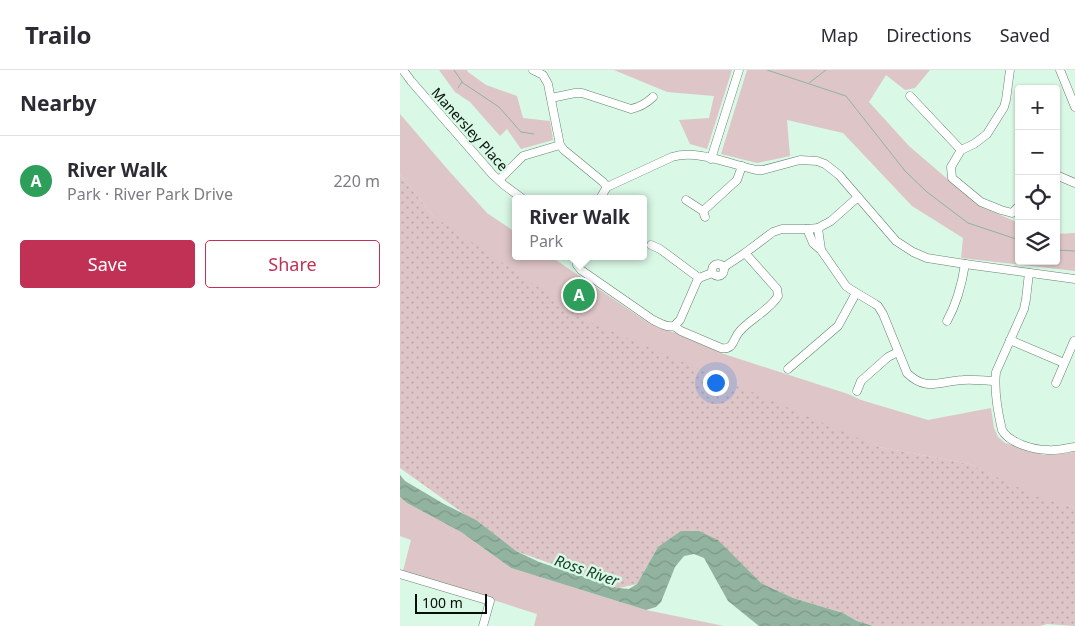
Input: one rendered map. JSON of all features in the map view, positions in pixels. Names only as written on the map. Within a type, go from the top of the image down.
[{"type":"street","name":"Manersley Place","points":[[403,70],[499,180],[519,195]]},
{"type":"street","points":[[533,70],[545,77],[548,84],[560,145],[607,187]]},
{"type":"street","points":[[711,159],[739,70]]},
{"type":"street","points":[[1010,70],[1004,107],[992,127],[987,134],[974,144],[961,150],[951,167],[952,178],[981,202],[1012,213],[1015,210]]},
{"type":"street","points":[[1060,70],[1075,107]]},
{"type":"street","points":[[551,98],[582,93],[631,109],[653,97]]},
{"type":"street","points":[[910,96],[961,150]]},
{"type":"street","points":[[499,180],[523,156],[560,145]]},
{"type":"street","points":[[602,195],[607,187],[680,155],[695,155],[757,170],[800,160],[817,161],[832,169],[896,241],[927,258],[1075,279]]},
{"type":"street","points":[[686,200],[704,214],[737,180],[742,166]]},
{"type":"street","points":[[1060,177],[1075,183]]},
{"type":"street","points":[[674,326],[680,320],[695,283],[699,278],[712,273],[712,268],[716,264],[724,267],[773,232],[782,229],[818,228],[831,221],[858,197]]},
{"type":"street","points":[[818,228],[821,250]]},
{"type":"street","points":[[807,229],[813,243],[821,250],[846,286],[878,306],[907,373],[913,379],[924,384],[969,379],[995,381]]},
{"type":"street","points":[[651,245],[660,249],[699,278]]},
{"type":"street","points":[[577,260],[581,270],[653,320],[665,326],[674,326],[721,348],[728,348],[731,347],[740,331],[778,296],[777,289],[745,253]]},
{"type":"street","points":[[947,320],[961,287],[965,264]]},
{"type":"street","points":[[1029,273],[1025,304],[998,365],[995,381],[1001,425],[1008,438],[1042,450],[1075,447]]},
{"type":"street","points":[[788,369],[838,326],[856,293]]},
{"type":"street","points":[[1010,340],[1064,363]]},
{"type":"street","points":[[1056,384],[1074,341]]},
{"type":"street","points":[[857,391],[861,381],[898,352]]},
{"type":"street","points":[[400,574],[490,601],[483,626]]},
{"type":"shaded area","points":[[439,70],[467,70],[486,85],[517,96],[523,118],[550,121],[553,140],[521,149],[507,129],[500,136],[470,102],[455,92]]},
{"type":"shaded area","points":[[614,70],[732,70],[707,149],[690,144],[679,120],[709,118],[714,96],[667,92]]},
{"type":"shaded area","points":[[747,70],[930,70],[915,88],[905,90],[886,75],[869,102],[909,146],[979,206],[1015,221],[1015,264],[961,258],[963,238],[912,206],[843,133],[787,120],[790,156],[757,163],[721,154]]},
{"type":"shaded area","points":[[400,114],[487,213],[512,230],[512,260],[556,260],[650,324],[724,354],[848,394],[861,400],[928,420],[991,408],[994,428],[998,437],[1005,443],[1044,455],[1075,452],[1075,509],[1042,499],[970,464],[879,447],[590,322],[433,216],[400,174]]},
{"type":"shaded area","points":[[400,174],[433,216],[512,257],[512,260],[518,260],[879,447],[970,464],[1042,498],[1075,509],[1075,626],[1047,624],[1040,626],[873,626],[857,621],[843,613],[793,598],[761,583],[699,531],[658,547],[637,584],[619,588],[516,551],[400,468]]},
{"type":"shaded area","points":[[1075,233],[1075,271],[1022,265],[1060,265],[1060,234]]},
{"type":"shaded area","points":[[400,497],[407,503],[461,532],[511,568],[646,610],[724,626],[534,626],[537,614],[403,571],[411,540],[400,536]]},
{"type":"water","points":[[400,475],[405,481],[476,520],[516,551],[539,562],[618,588],[629,589],[637,584],[658,547],[681,531],[699,531],[718,540],[761,583],[793,598],[843,613],[857,621],[873,626],[759,626],[728,601],[704,558],[694,554],[684,556],[675,567],[661,602],[656,607],[646,610],[511,568],[461,532],[407,503],[400,497]]},
{"type":"waterway","points":[[454,70],[463,83],[499,107],[521,132],[534,134]]},
{"type":"waterway","points":[[767,70],[846,96],[905,171],[927,192],[968,223],[1015,239]]},
{"type":"waterway","points":[[809,83],[826,70]]},
{"type":"waterway","points":[[458,88],[462,82]]},
{"type":"waterway","points":[[1060,250],[1075,251]]},
{"type":"place","name":"River Walk","points":[[579,295]]},
{"type":"water label","name":"Ross River","points":[[587,570]]}]
